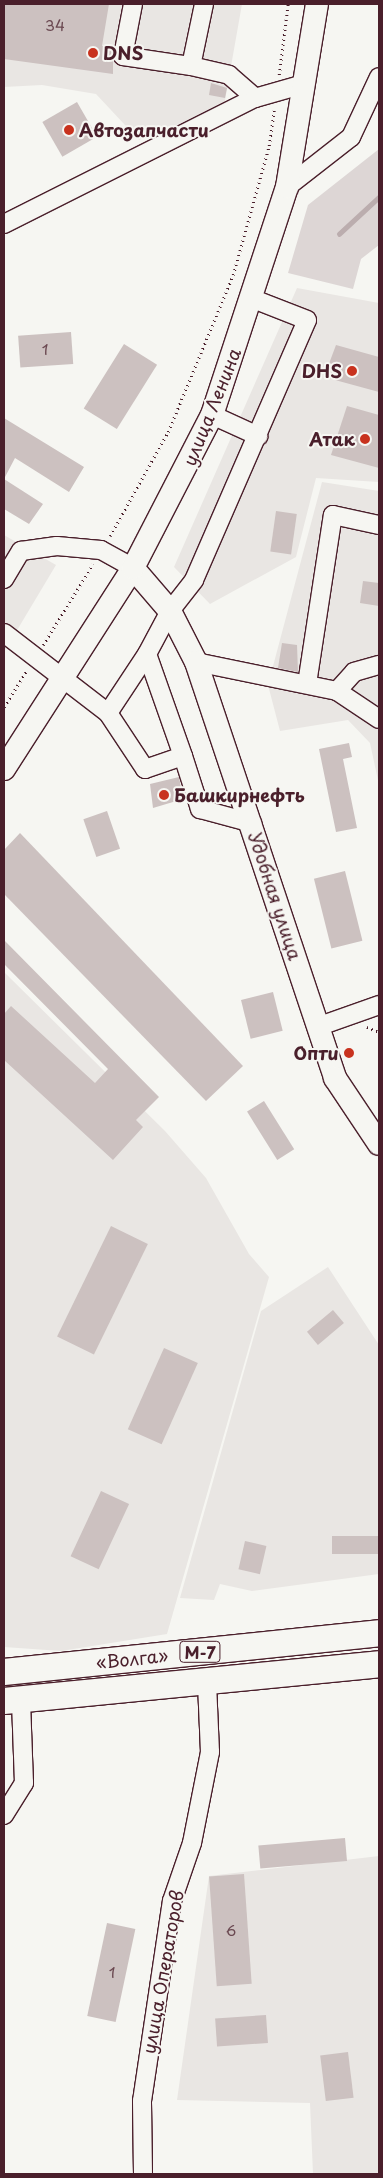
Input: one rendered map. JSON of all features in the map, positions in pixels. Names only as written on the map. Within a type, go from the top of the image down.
[{"type":"highway","name":"«Волга»","points":[[4,1672],[379,1633]]},
{"type":"highway","name":"«Волга»","points":[[12,1700],[207,1683],[379,1664]]},
{"type":"main road","name":"улица Ленина","points":[[4,769],[133,568],[212,415],[253,299],[287,186],[317,4]]},
{"type":"main road","name":"Удобная улица","points":[[133,568],[170,611],[196,662],[252,823],[335,1078],[379,1144]]},
{"type":"street","points":[[133,4],[124,56],[191,66],[229,75],[255,98]]},
{"type":"street","points":[[191,66],[204,4]]},
{"type":"street","points":[[287,186],[351,137],[379,77]]},
{"type":"street","points":[[4,224],[255,98],[277,90],[304,84]]},
{"type":"street","points":[[108,713],[147,654],[170,611],[194,580],[307,320],[253,299]]},
{"type":"street","points":[[212,415],[258,436]]},
{"type":"street","points":[[307,684],[333,515],[379,525]]},
{"type":"street","points":[[4,579],[21,551],[57,546],[101,550],[133,568]]},
{"type":"street","points":[[4,633],[37,654],[108,713],[145,769],[183,756]]},
{"type":"street","points":[[147,654],[200,808],[252,823]]},
{"type":"street","points":[[196,662],[337,691],[379,720]]},
{"type":"street","points":[[337,691],[354,672],[379,665]]},
{"type":"street","points":[[317,1027],[379,1005]]},
{"type":"street","name":"улица Операторов","points":[[143,2174],[142,2101],[172,1901],[192,1843],[210,1752],[207,1683]]},
{"type":"street","points":[[4,1816],[24,1782],[12,1700]]},
{"type":"path","points":[[4,707],[101,550],[168,432],[233,275],[269,146],[288,4]]},
{"type":"shaded area","points":[[4,4],[242,4],[224,106],[139,140],[96,94],[42,85],[4,87]]},
{"type":"shaded area","points":[[379,149],[379,245],[361,259],[353,289],[288,273],[308,205]]},
{"type":"shaded area","name":"Атак","points":[[297,288],[379,303],[379,482],[316,478],[296,557],[210,604],[174,567]]},
{"type":"shaded area","points":[[322,482],[379,491],[379,785],[370,743],[348,720],[280,731],[268,685]]},
{"type":"shaded area","points":[[4,535],[56,565],[4,652]]},
{"type":"shaded area","points":[[4,972],[165,1131],[206,1178],[249,1254],[269,1277],[167,1634],[61,1651],[4,1647]]},
{"type":"shaded area","points":[[328,1267],[379,1345],[379,1574],[252,1591],[220,1584],[214,1600],[180,1598],[261,1311]]},
{"type":"shaded area","points":[[379,1856],[379,2174],[313,2174],[310,2103],[177,2100],[209,1876]]},
{"type":"building","points":[[4,4],[109,4],[102,46],[113,48],[113,74],[4,59]]},
{"type":"building","points":[[211,83],[227,88],[225,98],[209,95]]},
{"type":"building","name":"Автозапчасти","points":[[77,102],[97,137],[62,157],[42,122]]},
{"type":"building","points":[[71,332],[73,364],[20,368],[18,336]]},
{"type":"building","points":[[124,344],[157,365],[117,429],[84,408]]},
{"type":"building","points":[[336,345],[379,357],[379,392],[324,377]]},
{"type":"building","points":[[347,406],[379,415],[379,468],[331,455]]},
{"type":"building","points":[[4,418],[84,467],[69,492],[15,458],[4,479]]},
{"type":"building","points":[[4,479],[43,504],[29,524],[4,509]]},
{"type":"building","points":[[276,511],[297,514],[291,555],[270,552]]},
{"type":"building","points":[[363,581],[379,583],[379,606],[360,603]]},
{"type":"building","points":[[282,643],[297,645],[298,672],[278,668]]},
{"type":"building","points":[[349,743],[352,757],[343,759],[357,828],[336,832],[319,749]]},
{"type":"building","points":[[179,777],[183,799],[153,808],[150,784]]},
{"type":"building","points":[[107,811],[120,849],[96,857],[83,819]]},
{"type":"building","points":[[20,833],[243,1066],[206,1101],[4,894],[4,850]]},
{"type":"building","points":[[345,871],[362,941],[331,949],[314,879]]},
{"type":"building","points":[[4,940],[159,1097],[136,1120],[143,1127],[113,1160],[4,1060],[4,1014],[11,1006],[95,1083],[108,1069],[4,964]]},
{"type":"building","points":[[273,992],[283,1031],[251,1039],[241,1000]]},
{"type":"building","points":[[264,1101],[294,1149],[277,1160],[247,1112]]},
{"type":"building","points":[[111,1226],[148,1244],[94,1355],[57,1337]]},
{"type":"building","points":[[333,1310],[344,1323],[318,1345],[307,1332]]},
{"type":"building","points":[[164,1348],[198,1363],[162,1444],[128,1429]]},
{"type":"building","points":[[101,1491],[129,1504],[99,1569],[71,1556]]},
{"type":"building","points":[[332,1536],[379,1536],[379,1554],[332,1554]]},
{"type":"building","points":[[245,1541],[266,1546],[260,1574],[238,1569]]},
{"type":"building","points":[[345,1838],[347,1861],[260,1868],[258,1846]]},
{"type":"building","points":[[244,1874],[252,1984],[217,1986],[209,1876]]},
{"type":"building","points":[[107,1923],[135,1929],[116,2022],[87,2016]]},
{"type":"building","points":[[266,2015],[268,2043],[217,2046],[215,2019]]},
{"type":"building","points":[[348,2052],[354,2098],[326,2101],[320,2055]]},
{"type":"waterway","points":[[339,234],[379,197]]},
{"type":"place","name":"DNS","points":[[93,53]]},
{"type":"place","name":"Автозапчасти","points":[[69,130]]},
{"type":"place","name":"DHS","points":[[352,371]]},
{"type":"place","name":"Атак","points":[[365,439]]},
{"type":"place","name":"Башкирнефть","points":[[164,795]]},
{"type":"place","name":"Опти","points":[[349,1053]]}]
